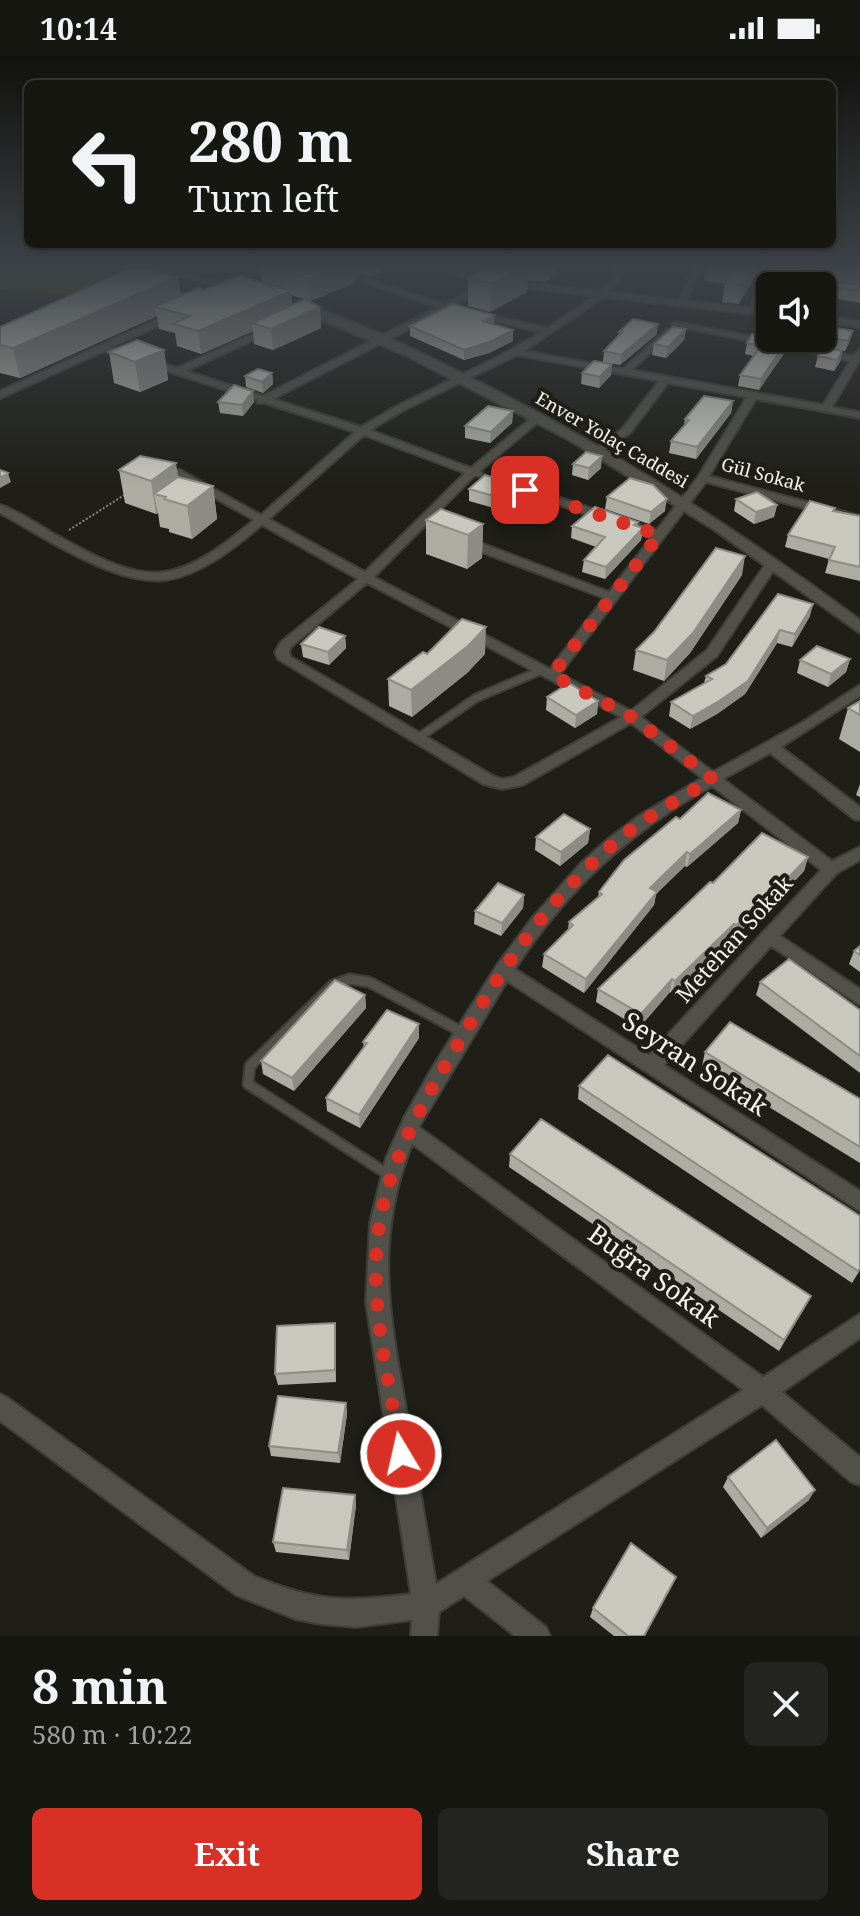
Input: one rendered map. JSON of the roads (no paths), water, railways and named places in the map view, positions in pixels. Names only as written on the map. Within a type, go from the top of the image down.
[{"type":"street","points":[[0,395],[125,339]]},
{"type":"street","points":[[176,372],[249,339]]},
{"type":"street","name":"Enver Yolaç Caddesi","points":[[381,339],[600,450],[773,562],[860,628]]},
{"type":"street","points":[[0,508],[130,573],[167,576],[210,555],[263,518],[362,431],[536,339]]},
{"type":"street","points":[[625,372],[660,339]]},
{"type":"street","points":[[759,339],[858,355],[826,409]]},
{"type":"street","points":[[261,401],[384,340]]},
{"type":"street","points":[[105,348],[261,401],[362,431],[486,477]]},
{"type":"street","points":[[516,352],[860,415]]},
{"type":"street","points":[[600,450],[626,431],[665,380]]},
{"type":"street","points":[[0,382],[20,387]]},
{"type":"street","points":[[547,672],[612,597],[685,503],[753,396]]},
{"type":"street","points":[[539,417],[472,472],[366,578],[286,645],[282,655],[288,662],[488,780],[502,784],[518,781],[632,717],[712,653],[773,562]]},
{"type":"street","points":[[176,472],[366,578],[632,717],[831,869]]},
{"type":"street","name":"Gül Sokak","points":[[703,478],[860,520]]},
{"type":"street","points":[[501,482],[659,535]]},
{"type":"street","points":[[421,524],[436,530]]},
{"type":"street","points":[[450,536],[612,597]]},
{"type":"street","points":[[424,1636],[426,1605],[377,1302],[377,1244],[390,1176],[409,1131],[503,970],[537,922],[588,867],[643,821],[860,689]]},
{"type":"street","points":[[769,745],[860,815]]},
{"type":"street","name":"Metehan Sokak","points":[[651,1066],[831,869],[860,853]]},
{"type":"street","points":[[768,936],[860,998]]},
{"type":"street","name":"Seyran Sokak","points":[[503,970],[860,1202]]},
{"type":"street","name":"Buğra Sokak","points":[[409,1131],[763,1391],[860,1473]]},
{"type":"street","points":[[0,1406],[245,1586],[295,1606],[321,1611],[391,1612],[426,1605],[763,1391],[860,1325]]},
{"type":"street","points":[[465,1581],[537,1636]]},
{"type":"lane","points":[[418,738],[476,698],[547,672]]},
{"type":"lane","points":[[390,1176],[248,1084],[250,1066],[333,985],[350,979],[369,982],[464,1033]]}]
